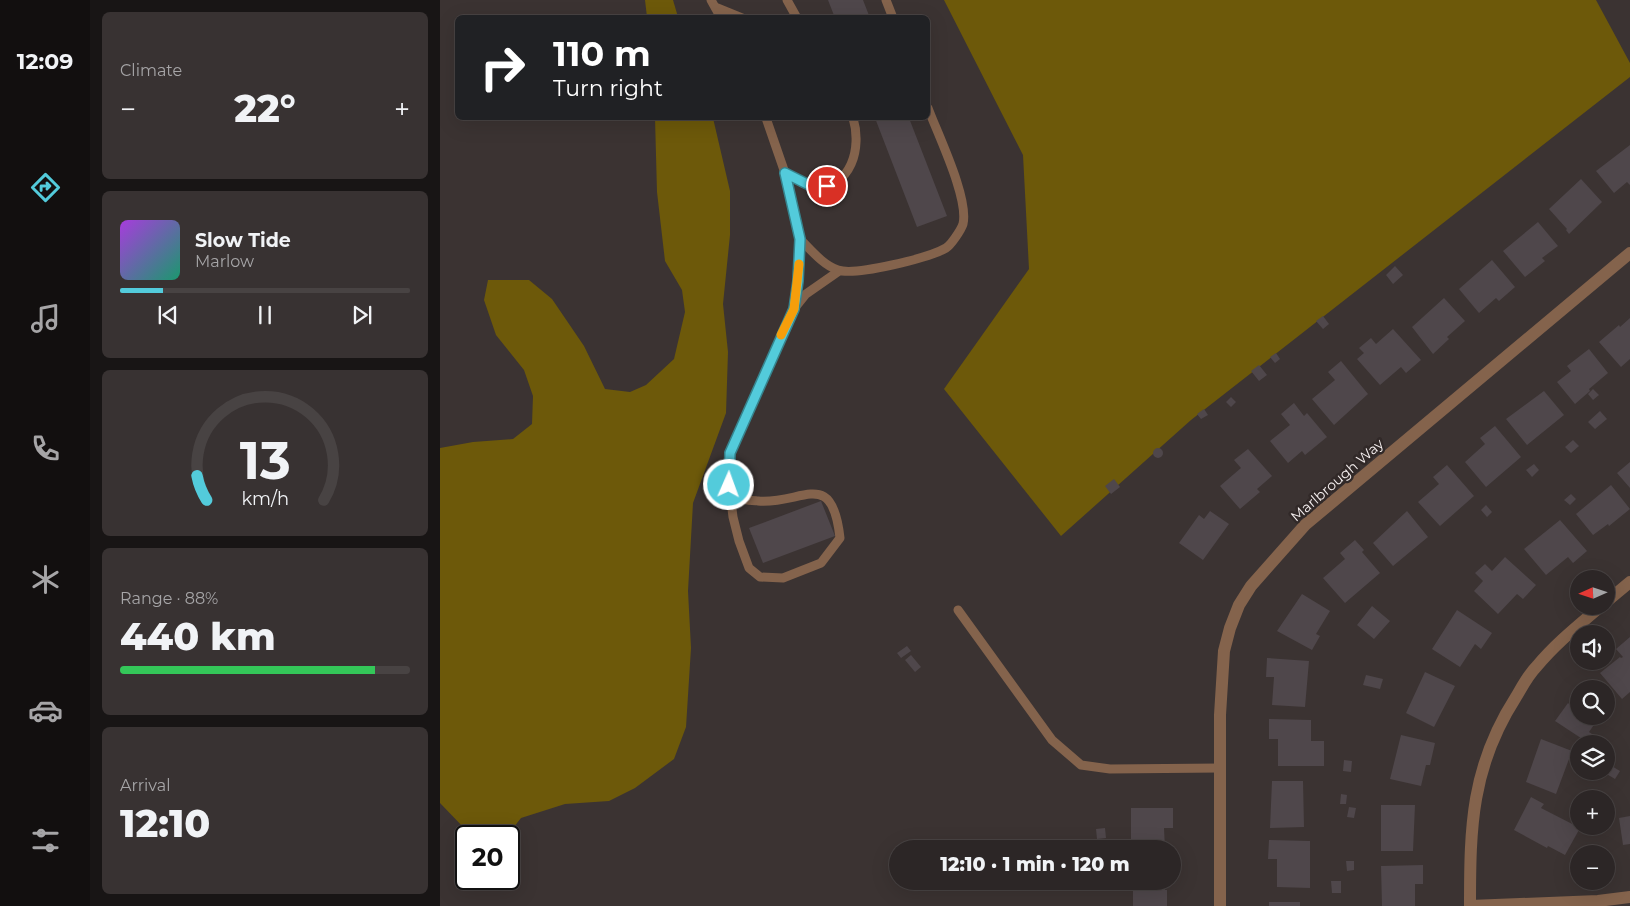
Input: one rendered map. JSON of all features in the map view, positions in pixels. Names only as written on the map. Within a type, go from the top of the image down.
[{"type":"street","name":"Marlbrough Way","points":[[1220,906],[1220,716],[1224,651],[1239,605],[1250,586],[1305,525],[1630,253]]},
{"type":"street","points":[[1615,594],[1630,582]]},
{"type":"street","points":[[1591,615],[1556,645],[1535,667],[1505,714],[1494,738],[1482,768],[1475,798],[1470,840],[1470,906],[1598,901],[1630,897]]},
{"type":"lane","points":[[787,0],[795,15]]},
{"type":"lane","points":[[886,0],[892,15]]},
{"type":"lane","points":[[713,3],[719,15]]},
{"type":"lane","points":[[713,3],[736,15]]},
{"type":"lane","points":[[729,485],[744,500],[766,502],[810,493],[823,495],[831,504],[838,518],[840,538],[821,563],[783,578],[760,577],[749,568],[739,541],[729,485],[730,453],[794,309],[806,294],[839,271],[879,268],[917,259],[948,248],[963,225],[964,203],[930,113]]},
{"type":"lane","points":[[767,120],[785,173],[800,239],[798,281],[794,309]]},
{"type":"lane","points":[[785,173],[811,186],[827,186],[843,178],[856,157],[856,126],[853,120]]},
{"type":"lane","points":[[800,239],[822,261],[839,271]]},
{"type":"lane","points":[[958,610],[1052,740],[1081,765],[1110,769],[1220,768]]},
{"type":"shaded area","points":[[645,0],[673,0],[677,15],[647,15]]},
{"type":"shaded area","points":[[944,0],[1596,0],[1630,63],[1630,77],[1191,420],[1061,536],[944,389],[1029,269],[1023,155]]},
{"type":"shaded area","points":[[655,120],[713,120],[730,191],[730,235],[723,304],[728,352],[726,413],[693,503],[688,591],[691,648],[686,727],[674,759],[635,788],[609,801],[565,804],[521,818],[516,825],[461,825],[440,803],[440,448],[473,442],[513,439],[532,424],[533,396],[524,370],[496,335],[484,300],[488,280],[529,280],[552,299],[584,346],[605,389],[630,392],[646,385],[674,359],[685,312],[682,290],[665,261],[657,192]]},
{"type":"building","points":[[828,0],[863,0],[869,15],[834,15]]},
{"type":"building","points":[[876,120],[910,120],[947,216],[917,227]]},
{"type":"building","points":[[1630,145],[1630,185],[1627,182],[1614,193],[1596,171]]},
{"type":"building","points":[[1581,179],[1602,202],[1569,234],[1567,229],[1549,209]]},
{"type":"building","points":[[1538,222],[1558,246],[1542,258],[1545,261],[1525,277],[1503,251]]},
{"type":"building","points":[[1492,260],[1515,287],[1499,301],[1496,298],[1479,313],[1459,289]]},
{"type":"building","points":[[1395,266],[1403,275],[1393,284],[1386,275]]},
{"type":"building","points":[[1444,298],[1465,321],[1447,337],[1449,339],[1433,354],[1412,327]]},
{"type":"building","points":[[1323,316],[1329,324],[1323,329],[1316,321]]},
{"type":"building","points":[[1630,318],[1630,359],[1621,367],[1599,342]]},
{"type":"building","points":[[1393,329],[1421,360],[1406,373],[1401,367],[1380,385],[1357,359],[1364,353],[1359,348],[1371,338],[1376,344]]},
{"type":"building","points":[[1589,349],[1608,373],[1575,404],[1557,382],[1571,371],[1567,366]]},
{"type":"building","points":[[1276,353],[1280,359],[1275,363],[1270,357]]},
{"type":"building","points":[[1341,361],[1368,394],[1334,425],[1312,399],[1335,380],[1328,372]]},
{"type":"building","points":[[1259,365],[1267,375],[1259,381],[1251,371]]},
{"type":"building","points":[[1593,389],[1599,395],[1593,400],[1588,394]]},
{"type":"building","points":[[1544,391],[1564,415],[1527,445],[1506,419]]},
{"type":"building","points":[[1231,397],[1236,402],[1231,407],[1226,402]]},
{"type":"building","points":[[1294,403],[1304,416],[1307,413],[1327,437],[1305,455],[1302,451],[1288,463],[1270,441],[1290,425],[1281,414]]},
{"type":"building","points":[[1204,409],[1208,415],[1201,419],[1197,414]]},
{"type":"building","points":[[1600,411],[1607,419],[1595,429],[1588,422]]},
{"type":"building","points":[[1495,426],[1521,457],[1486,487],[1465,462],[1485,444],[1480,438]]},
{"type":"building","points":[[1573,440],[1579,446],[1571,453],[1565,447]]},
{"type":"building","points":[[1158,448],[1163,453],[1158,458],[1153,453]]},
{"type":"building","points":[[1248,449],[1272,476],[1257,489],[1260,492],[1240,509],[1220,486],[1241,468],[1234,460]]},
{"type":"building","points":[[1630,462],[1630,488],[1617,473]]},
{"type":"building","points":[[1534,464],[1539,470],[1532,477],[1526,470]]},
{"type":"building","points":[[1447,465],[1474,496],[1440,526],[1418,502],[1439,484],[1433,477]]},
{"type":"building","points":[[1114,479],[1120,487],[1111,494],[1105,486]]},
{"type":"building","points":[[1611,485],[1630,509],[1609,526],[1608,524],[1593,535],[1576,514]]},
{"type":"building","points":[[1571,494],[1576,499],[1570,505],[1564,500]]},
{"type":"building","points":[[821,501],[835,536],[763,563],[749,528]]},
{"type":"building","points":[[1486,505],[1492,512],[1487,517],[1481,510]]},
{"type":"building","points":[[1210,511],[1229,524],[1203,560],[1179,543],[1199,515],[1204,519]]},
{"type":"building","points":[[1407,511],[1428,537],[1393,566],[1373,543]]},
{"type":"building","points":[[1560,520],[1587,551],[1573,563],[1568,557],[1546,575],[1524,549]]},
{"type":"building","points":[[1355,540],[1364,550],[1362,552],[1380,573],[1345,603],[1323,578],[1345,559],[1340,553]]},
{"type":"building","points":[[1505,557],[1536,585],[1523,599],[1517,594],[1498,614],[1474,591],[1483,581],[1475,573],[1485,564],[1492,571]]},
{"type":"building","points":[[1302,594],[1330,611],[1316,634],[1320,636],[1312,650],[1277,631]]},
{"type":"building","points":[[1372,606],[1390,621],[1374,639],[1357,625]]},
{"type":"building","points":[[1457,610],[1492,633],[1481,649],[1475,644],[1460,667],[1432,649]]},
{"type":"building","points":[[1630,637],[1630,692],[1622,699],[1615,691],[1615,680],[1606,680],[1600,673],[1604,670],[1615,670],[1615,661],[1623,657],[1616,649]]},
{"type":"building","points":[[907,646],[911,651],[901,658],[897,653]]},
{"type":"building","points":[[911,655],[921,667],[915,672],[905,660]]},
{"type":"building","points":[[1267,658],[1309,661],[1305,707],[1272,705],[1274,677],[1266,677]]},
{"type":"building","points":[[1425,672],[1455,686],[1434,727],[1406,713]]},
{"type":"building","points":[[1366,675],[1383,679],[1380,689],[1363,685]]},
{"type":"building","points":[[1568,703],[1570,705],[1570,725],[1594,725],[1589,732],[1594,735],[1576,735],[1555,721]]},
{"type":"building","points":[[1269,719],[1311,720],[1311,741],[1324,741],[1324,766],[1278,766],[1278,739],[1269,739]]},
{"type":"building","points":[[1401,735],[1435,743],[1430,765],[1426,765],[1421,786],[1390,779]]},
{"type":"building","points":[[1541,739],[1570,750],[1570,756],[1556,794],[1526,782]]},
{"type":"building","points":[[1344,760],[1352,761],[1351,772],[1343,771]]},
{"type":"building","points":[[1615,768],[1620,771],[1615,779]]},
{"type":"building","points":[[1272,781],[1303,781],[1304,827],[1270,828]]},
{"type":"building","points":[[1341,794],[1347,795],[1346,804],[1340,804]]},
{"type":"building","points":[[1531,797],[1544,804],[1541,808],[1570,823],[1570,835],[1576,835],[1565,855],[1548,846],[1547,848],[1514,830]]},
{"type":"building","points":[[1381,805],[1415,805],[1413,851],[1381,851]]},
{"type":"building","points":[[1349,807],[1356,808],[1354,818],[1347,817]]},
{"type":"building","points":[[1131,808],[1173,808],[1173,828],[1164,828],[1165,840],[1131,840]]},
{"type":"building","points":[[1630,816],[1630,844],[1623,845],[1619,818]]},
{"type":"building","points":[[1105,828],[1106,838],[1097,839],[1096,829]]},
{"type":"building","points":[[1269,840],[1310,841],[1310,888],[1277,887],[1277,859],[1268,859]]},
{"type":"building","points":[[1346,861],[1354,861],[1354,870],[1347,871]]},
{"type":"building","points":[[1423,865],[1423,884],[1415,884],[1415,906],[1382,906],[1381,866]]},
{"type":"building","points":[[1331,881],[1341,881],[1341,893],[1332,893]]},
{"type":"building","points":[[1133,890],[1167,890],[1167,906],[1133,906]]},
{"type":"building","points":[[1269,902],[1300,902],[1300,906],[1269,906]]},
{"type":"slow traffic","points":[[781,335],[794,309],[799,264]]},
{"type":"route","points":[[729,485],[730,453],[750,403],[794,309],[798,281],[800,239],[785,173],[811,186],[827,186]]}]
